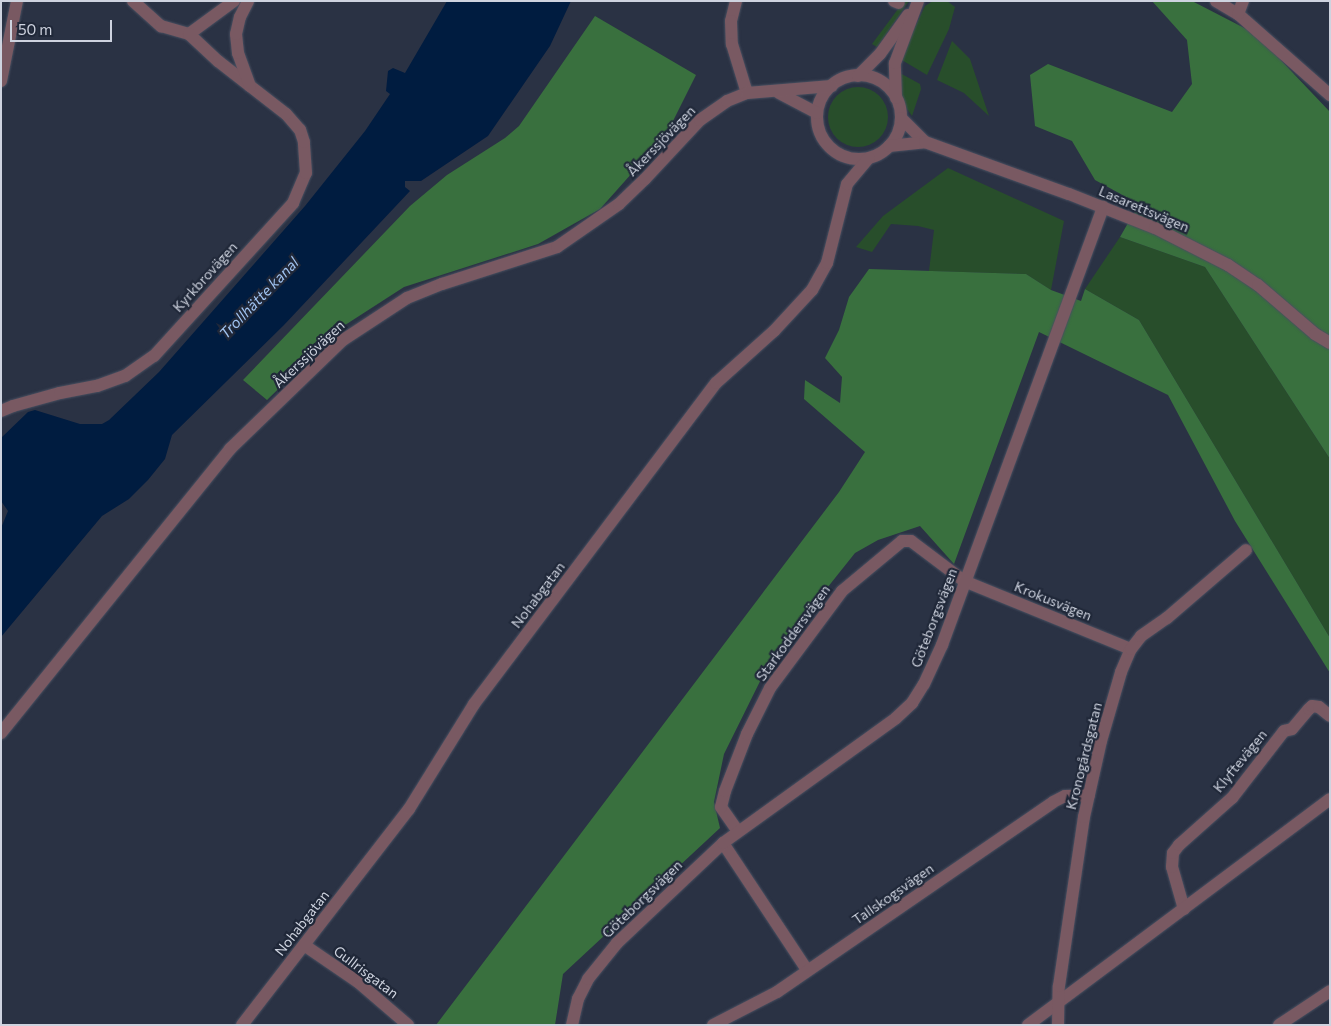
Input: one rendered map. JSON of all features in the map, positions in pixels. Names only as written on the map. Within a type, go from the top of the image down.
[{"type":"street","points":[[1,81],[17,1]]},
{"type":"street","points":[[133,1],[161,26],[189,34],[234,1]]},
{"type":"street","points":[[248,1],[240,17],[236,34],[238,53],[250,86]]},
{"type":"street","points":[[736,1],[731,21],[732,44],[747,93]]},
{"type":"street","points":[[858,76],[882,50],[918,1]]},
{"type":"street","points":[[896,98],[880,82],[858,76],[844,78],[832,86],[823,95],[817,113],[821,134],[828,146],[839,154],[854,159],[869,158],[889,146],[898,133],[901,118],[896,98],[895,63],[918,1]]},
{"type":"street","points":[[1216,1],[1238,14],[1330,95]]},
{"type":"street","points":[[1238,14],[1244,1]]},
{"type":"street","name":"Kyrkbrovägen","points":[[1,412],[13,406],[60,393],[97,386],[125,376],[147,361],[293,203],[306,173],[304,142],[300,130],[286,114],[218,61],[189,34]]},
{"type":"street","name":"Åkerssjövägen","points":[[1,733],[230,449],[343,340],[407,298],[442,284],[556,247],[619,204],[700,120],[727,101],[747,93],[832,86]]},
{"type":"street","name":"Åkerssjövägen","points":[[777,92],[798,101],[817,113]]},
{"type":"street","name":"Lasarettsvägen","points":[[901,118],[924,142],[1155,228],[1228,265],[1330,343]]},
{"type":"street","name":"Lasarettsvägen","points":[[889,146],[924,142]]},
{"type":"street","points":[[839,154],[848,184]]},
{"type":"street","name":"Nohabgatan","points":[[242,1025],[409,809],[474,704],[716,383],[774,331],[812,290],[827,263],[848,184],[869,158]]},
{"type":"street","name":"Göteborgsvägen","points":[[572,1025],[578,999],[602,960],[617,943],[723,842],[737,830],[896,718],[912,703],[924,684],[942,645],[1102,207]]},
{"type":"street","name":"Starkoddersvägen","points":[[737,830],[721,807],[725,791],[747,734],[770,688],[842,591],[902,541],[911,541],[964,581]]},
{"type":"street","name":"Kronogårdsgatan","points":[[1058,1025],[1057,1004],[1068,921],[1089,795],[1101,741],[1121,672],[1131,649],[1141,636],[1167,618],[1246,550]]},
{"type":"street","name":"Krokusvägen","points":[[964,581],[1131,649]]},
{"type":"street","name":"Klyftevägen","points":[[1184,908],[1172,867],[1173,854],[1179,845],[1232,798],[1284,731],[1292,729],[1312,706],[1319,707],[1330,716]]},
{"type":"street","name":"Tallskogsvägen","points":[[714,1025],[776,992],[1053,802],[1065,796],[1089,795]]},
{"type":"street","points":[[1028,1025],[1330,799]]},
{"type":"street","points":[[723,842],[807,970]]},
{"type":"street","name":"Gullrisgatan","points":[[304,945],[358,982],[408,1025]]},
{"type":"street","points":[[1279,1025],[1330,991]]},
{"type":"green space","points":[[904,1],[909,1],[877,47],[872,44]]},
{"type":"green space","points":[[933,1],[947,1],[955,7],[949,29],[927,75],[900,59],[925,6]]},
{"type":"green space","points":[[1152,1],[1192,1],[1256,34],[1330,112],[1330,459],[1205,267],[1120,237],[1139,204],[1095,180],[1072,141],[1035,126],[1030,75],[1048,64],[1172,112],[1192,84],[1187,40]]},
{"type":"green space","points":[[595,16],[696,75],[672,123],[649,154],[600,209],[538,244],[404,287],[342,327],[267,400],[243,380],[410,206],[447,175],[505,138],[519,126]]},
{"type":"green space","points":[[952,41],[970,59],[989,116],[964,93],[937,80]]},
{"type":"green space","points":[[898,72],[920,84],[921,89],[912,116],[903,103],[897,82]]},
{"type":"green space","points":[[858,87],[874,92],[879,96],[883,101],[888,117],[883,133],[879,138],[874,142],[858,147],[842,142],[837,138],[833,133],[828,117],[833,101],[837,96],[842,92]]},
{"type":"green space","points":[[948,168],[1064,221],[1051,290],[1026,274],[929,271],[934,230],[918,226],[891,224],[872,252],[856,247],[883,216]]},
{"type":"green space","points":[[1120,237],[1205,267],[1330,459],[1330,638],[1139,320],[1085,289]]},
{"type":"green space","points":[[869,269],[1026,274],[1051,290],[1081,301],[1085,289],[1139,320],[1330,638],[1330,673],[1235,521],[1168,395],[1039,332],[954,564],[920,526],[878,540],[855,553],[772,657],[724,754],[714,802],[720,828],[563,974],[555,1025],[436,1025],[839,492],[865,452],[804,399],[805,380],[840,403],[842,377],[825,358],[839,330],[849,297]]},
{"type":"water","name":"Trollhätte kanal","points":[[447,1],[571,1],[550,46],[488,136],[421,181],[405,181],[405,187],[410,191],[284,325],[172,435],[165,459],[148,480],[129,499],[102,516],[1,637],[1,528],[8,511],[1,501],[1,438],[28,412],[35,410],[80,424],[102,424],[109,420],[159,372],[305,206],[365,131],[390,94],[386,91],[388,71],[393,68],[405,73]]}]
